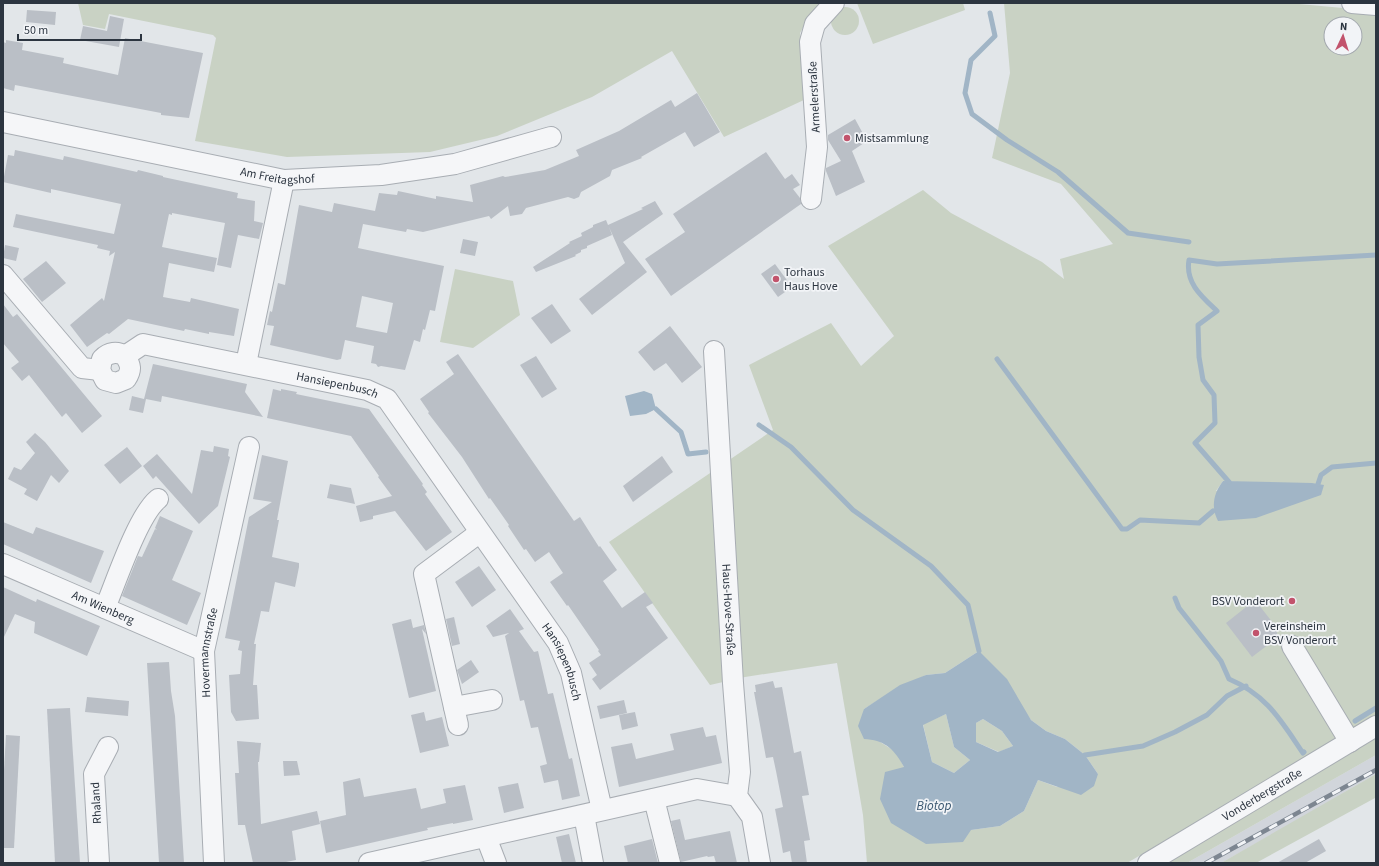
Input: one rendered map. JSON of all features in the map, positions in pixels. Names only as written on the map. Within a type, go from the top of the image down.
[{"type":"street","name":"Armelerstraße","points":[[811,199],[817,147],[810,42],[815,24],[834,3]]},
{"type":"street","points":[[1352,3],[1376,5]]},
{"type":"street","name":"Am Freitagshof","points":[[3,122],[284,180],[381,175],[455,164],[551,137]]},
{"type":"street","points":[[246,364],[284,180]]},
{"type":"street","name":"Hansiepenbusch","points":[[3,275],[82,368],[100,370],[102,359],[106,355],[117,353],[125,356],[143,344],[367,390],[386,399],[558,643],[571,673],[602,810]]},
{"type":"street","name":"Haus-Hove-Straße","points":[[714,351],[732,674],[740,772],[736,796]]},
{"type":"street","name":"Hovermannstraße","points":[[214,863],[204,651],[248,447]]},
{"type":"street","points":[[105,608],[129,548],[151,505],[158,499]]},
{"type":"street","points":[[479,533],[424,574],[456,716],[492,700]]},
{"type":"street","name":"Am Wienberg","points":[[3,564],[204,651]]},
{"type":"street","points":[[1292,646],[1350,742]]},
{"type":"street","name":"Vonderbergstraße","points":[[1148,863],[1376,726]]},
{"type":"street","name":"Rhaland","points":[[99,863],[94,774],[108,747]]},
{"type":"street","points":[[369,863],[403,859],[486,837],[696,789],[736,796],[752,817],[760,863]]},
{"type":"street","points":[[654,799],[670,863]]},
{"type":"street","points":[[584,815],[593,863]]},
{"type":"street","points":[[486,837],[496,863]]},
{"type":"shaded area","points":[[1376,755],[1376,774],[1280,830],[1221,863],[1187,863]]},
{"type":"green space","points":[[78,3],[823,3],[810,15],[800,33],[806,99],[724,137],[672,51],[592,97],[497,136],[430,152],[287,157],[195,141],[216,38],[213,35],[109,14],[105,29],[83,25]]},
{"type":"green space","points":[[857,3],[963,3],[965,10],[873,44]]},
{"type":"green space","points":[[1004,3],[1288,3],[1376,11],[1376,717],[1127,863],[867,863],[863,815],[837,663],[745,677],[710,685],[609,542],[773,430],[749,365],[831,323],[861,366],[894,336],[828,246],[923,190],[951,213],[1042,262],[1064,279],[1060,259],[1113,244],[1061,184],[992,158],[1010,73]],"holes":[[[1223,481],[1266,484],[1216,491]],[[979,651],[1031,720],[1046,731],[1065,739],[1085,755],[1098,774],[1057,787],[1038,780],[1024,811],[1000,826],[971,830],[904,767],[896,752],[877,740],[864,709],[926,675],[945,673]]]},
{"type":"green space","points":[[845,7],[855,11],[859,21],[855,31],[845,35],[835,31],[831,21],[835,11]]},
{"type":"green space","points":[[455,269],[513,281],[520,315],[473,348],[440,342]]},
{"type":"green space","points":[[946,714],[954,747],[970,760],[954,773],[932,762],[923,724]]},
{"type":"green space","points":[[983,719],[1002,731],[1013,746],[999,752],[976,742],[976,723]]},
{"type":"green space","points":[[1376,736],[1376,755],[1187,863],[1168,863]]},
{"type":"green space","points":[[1376,774],[1376,799],[1375,798],[1256,863],[1221,863]]},
{"type":"water","points":[[644,391],[652,394],[656,409],[646,414],[630,416],[625,396]]},
{"type":"water","points":[[1223,481],[1312,483],[1324,485],[1321,495],[1256,518],[1218,521],[1214,511],[1214,501],[1217,491]]},
{"type":"water","name":"Biotop","points":[[979,651],[1007,679],[1031,720],[1046,731],[1065,739],[1085,755],[1098,774],[1094,786],[1081,795],[1038,780],[1024,811],[1000,826],[971,830],[963,842],[926,844],[891,823],[880,799],[885,772],[904,767],[892,750],[888,747],[878,741],[864,739],[858,726],[864,709],[900,685],[926,675],[945,673]],"holes":[[[946,714],[954,747],[970,760],[954,773],[932,762],[923,725]],[[983,719],[1002,731],[1013,746],[998,752],[976,742],[976,723]]]},
{"type":"building","points":[[27,10],[56,12],[55,25],[26,22]]},
{"type":"building","points":[[110,16],[124,19],[119,47],[80,40],[83,26],[107,31]]},
{"type":"building","points":[[125,38],[203,53],[189,118],[161,115],[161,113],[15,85],[14,91],[3,88],[3,42],[6,43],[6,40],[23,43],[22,50],[64,58],[63,63],[118,75]]},
{"type":"building","points":[[697,93],[720,132],[694,147],[685,132],[641,157],[642,158],[612,170],[610,176],[581,192],[579,197],[574,199],[568,197],[526,208],[522,214],[510,216],[508,206],[491,219],[489,216],[423,232],[407,229],[406,232],[363,224],[358,248],[444,266],[435,311],[430,310],[420,342],[414,340],[405,370],[381,366],[378,367],[376,364],[371,363],[374,346],[345,340],[341,359],[337,360],[270,345],[274,326],[267,325],[270,311],[272,312],[278,283],[285,285],[299,205],[332,212],[334,203],[375,211],[379,193],[397,195],[398,191],[436,199],[436,196],[473,202],[470,185],[503,176],[505,177],[545,170],[579,156],[576,150],[619,131],[671,100],[675,107]],"holes":[[[362,296],[393,303],[387,333],[356,327]]]},
{"type":"building","points":[[855,119],[867,141],[852,151],[865,182],[836,196],[826,168],[841,161],[828,140],[828,135]]},
{"type":"building","points":[[15,150],[63,160],[64,156],[137,172],[138,170],[163,177],[238,193],[237,198],[255,201],[254,221],[263,223],[259,239],[238,235],[231,268],[217,265],[225,223],[172,213],[172,215],[169,214],[162,247],[217,258],[214,272],[169,263],[163,297],[190,302],[191,298],[239,309],[234,336],[209,332],[209,334],[185,329],[184,331],[128,319],[109,334],[107,333],[87,347],[70,325],[102,298],[104,301],[115,252],[109,256],[110,251],[97,248],[98,245],[13,227],[16,214],[114,234],[121,204],[51,189],[51,193],[3,182],[8,155],[14,156]]},
{"type":"building","points":[[766,152],[785,179],[792,174],[800,185],[793,189],[800,198],[801,204],[671,296],[645,259],[685,232],[673,214]]},
{"type":"building","points":[[655,201],[663,214],[623,242],[647,272],[592,315],[579,299],[625,263],[609,227],[612,235],[587,246],[587,248],[581,250],[581,252],[575,255],[576,256],[536,272],[533,267],[570,243],[569,242],[582,236],[581,233],[593,227],[593,225],[606,220],[608,225],[643,209],[641,208]]},
{"type":"building","points":[[463,239],[478,242],[475,256],[460,253]]},
{"type":"building","points":[[5,245],[19,248],[16,261],[3,258]]},
{"type":"building","points":[[46,261],[66,283],[42,302],[23,279]]},
{"type":"building","name":"Torhaus Haus Hove","points":[[775,264],[792,287],[778,297],[761,274]]},
{"type":"building","points":[[3,304],[13,317],[17,314],[102,416],[82,433],[66,413],[62,417],[29,375],[22,381],[11,368],[19,362],[3,343]]},
{"type":"building","points":[[552,304],[571,331],[551,344],[531,318]]},
{"type":"building","points":[[670,326],[702,367],[682,383],[666,363],[654,371],[638,352]]},
{"type":"building","points":[[458,354],[574,521],[580,517],[599,547],[600,546],[617,570],[603,581],[622,608],[645,592],[653,603],[646,607],[668,638],[600,690],[592,679],[597,675],[589,663],[601,655],[598,651],[599,650],[550,582],[563,573],[549,552],[535,562],[526,549],[524,550],[508,526],[509,525],[490,498],[489,499],[462,457],[428,413],[429,412],[420,399],[454,374],[446,362]]},
{"type":"building","points":[[536,356],[557,389],[542,398],[520,365]]},
{"type":"building","points":[[153,364],[247,384],[245,392],[263,417],[162,396],[161,402],[146,399],[143,413],[129,410],[132,396],[144,399]]},
{"type":"building","points":[[273,389],[297,392],[296,394],[369,409],[423,484],[422,485],[427,492],[425,494],[452,532],[426,551],[395,511],[373,516],[373,519],[360,522],[356,506],[392,496],[378,477],[379,476],[351,436],[267,418]]},
{"type":"building","points":[[35,433],[45,442],[69,471],[59,483],[51,475],[37,501],[24,494],[27,489],[8,479],[14,467],[21,470],[35,453],[26,442]]},
{"type":"building","points":[[214,446],[229,449],[228,456],[230,457],[218,506],[199,524],[156,476],[153,479],[143,466],[157,454],[192,494],[201,450],[213,452]]},
{"type":"building","points":[[127,447],[142,466],[120,484],[104,465]]},
{"type":"building","points":[[262,455],[288,461],[272,557],[299,563],[299,567],[295,587],[275,582],[269,612],[261,611],[254,644],[256,644],[253,685],[257,685],[259,719],[236,721],[231,712],[229,675],[240,674],[242,651],[238,650],[240,641],[225,638],[249,517],[272,502],[253,499]]},
{"type":"building","points":[[662,456],[673,472],[633,502],[623,486]]},
{"type":"building","points":[[330,484],[351,488],[355,504],[327,498]]},
{"type":"building","points":[[160,516],[193,531],[172,580],[201,593],[187,625],[122,596],[138,556],[142,557],[155,529],[157,530],[155,528]]},
{"type":"building","points":[[3,522],[33,534],[36,527],[104,551],[91,583],[3,544]]},
{"type":"building","points":[[479,566],[496,590],[472,607],[455,582]]},
{"type":"building","points":[[3,587],[36,602],[37,599],[100,626],[87,656],[34,633],[35,622],[15,614],[3,639]]},
{"type":"building","name":"Vereinsheim BSV Vonderort","points":[[1255,600],[1277,628],[1277,638],[1252,657],[1226,623]]},
{"type":"building","points":[[510,609],[524,629],[519,631],[534,652],[538,651],[548,694],[553,693],[569,759],[572,758],[580,796],[562,800],[558,780],[544,783],[540,766],[547,764],[538,727],[531,728],[524,700],[520,701],[505,636],[509,633],[493,637],[486,626]]},
{"type":"building","points":[[454,617],[460,644],[452,646],[446,619]]},
{"type":"building","points":[[411,619],[413,628],[424,625],[426,634],[422,629],[436,691],[409,698],[392,624]]},
{"type":"building","points":[[471,660],[479,672],[462,684],[457,670]]},
{"type":"building","points":[[169,662],[171,691],[175,716],[184,863],[159,863],[147,663]]},
{"type":"building","points":[[773,681],[775,688],[782,687],[794,753],[801,751],[809,795],[802,796],[810,840],[804,841],[807,863],[792,863],[790,851],[783,853],[775,809],[783,807],[773,757],[766,758],[754,692],[756,692],[755,685]]},
{"type":"building","points":[[87,697],[129,701],[128,716],[85,712]]},
{"type":"building","points":[[624,700],[627,713],[600,719],[597,706]]},
{"type":"building","points":[[70,708],[80,863],[55,863],[47,709]]},
{"type":"building","points":[[424,712],[426,721],[442,717],[449,746],[420,753],[411,715]]},
{"type":"building","points":[[635,712],[638,726],[622,730],[619,715]]},
{"type":"building","points":[[703,727],[706,737],[716,735],[722,763],[619,787],[611,747],[632,743],[636,759],[674,750],[670,734]]},
{"type":"building","points":[[6,735],[20,736],[14,848],[3,848],[3,788]]},
{"type":"building","points":[[237,741],[261,743],[258,762],[261,824],[317,811],[320,824],[292,831],[296,860],[281,863],[253,863],[245,825],[238,825],[235,773],[239,773]]},
{"type":"building","points":[[283,761],[297,761],[300,775],[284,776]]},
{"type":"building","points":[[360,778],[364,797],[416,788],[421,809],[446,803],[443,789],[465,785],[473,820],[427,828],[428,830],[326,853],[320,821],[346,815],[343,782]]},
{"type":"building","points":[[518,783],[524,808],[504,813],[498,787]]},
{"type":"building","points":[[680,819],[685,840],[730,831],[737,863],[716,863],[714,856],[707,856],[681,862],[671,821]]},
{"type":"building","points":[[569,834],[576,863],[562,863],[556,837]]},
{"type":"building","points":[[652,839],[658,863],[628,863],[624,846]]},
{"type":"building","points":[[1319,839],[1326,851],[1305,863],[1277,863]]},
{"type":"waterway","points":[[990,13],[995,36],[971,60],[965,93],[972,114],[1007,140],[1058,172],[1128,233],[1189,242]]},
{"type":"waterway","points":[[1229,482],[1195,443],[1215,423],[1214,395],[1203,380],[1199,357],[1198,325],[1217,311],[1200,295],[1192,283],[1188,268],[1189,260],[1217,264],[1376,255]]},
{"type":"waterway","points":[[997,359],[1122,529],[1127,529],[1140,520],[1199,523],[1213,511]]},
{"type":"waterway","points":[[656,409],[681,432],[688,454],[706,452]]},
{"type":"waterway","points":[[759,425],[791,447],[853,510],[931,566],[968,605],[979,651]]},
{"type":"waterway","points":[[1318,484],[1321,475],[1332,467],[1376,463]]},
{"type":"waterway","points":[[1175,598],[1179,608],[1221,661],[1229,679],[1242,685],[1263,701],[1280,720],[1303,753],[1304,752]]},
{"type":"waterway","points":[[1085,755],[1143,746],[1175,732],[1207,715],[1227,696],[1246,686]]},
{"type":"waterway","points":[[1355,721],[1376,708]]},
{"type":"railway","points":[[1206,863],[1376,770]]},
{"type":"place","name":"Mistsammlung","points":[[847,138]]},
{"type":"place","name":"Torhaus Haus Hove","points":[[776,279]]},
{"type":"place","name":"BSV Vonderort","points":[[1292,601]]},
{"type":"place","name":"Vereinsheim BSV Vonderort","points":[[1256,633]]}]
